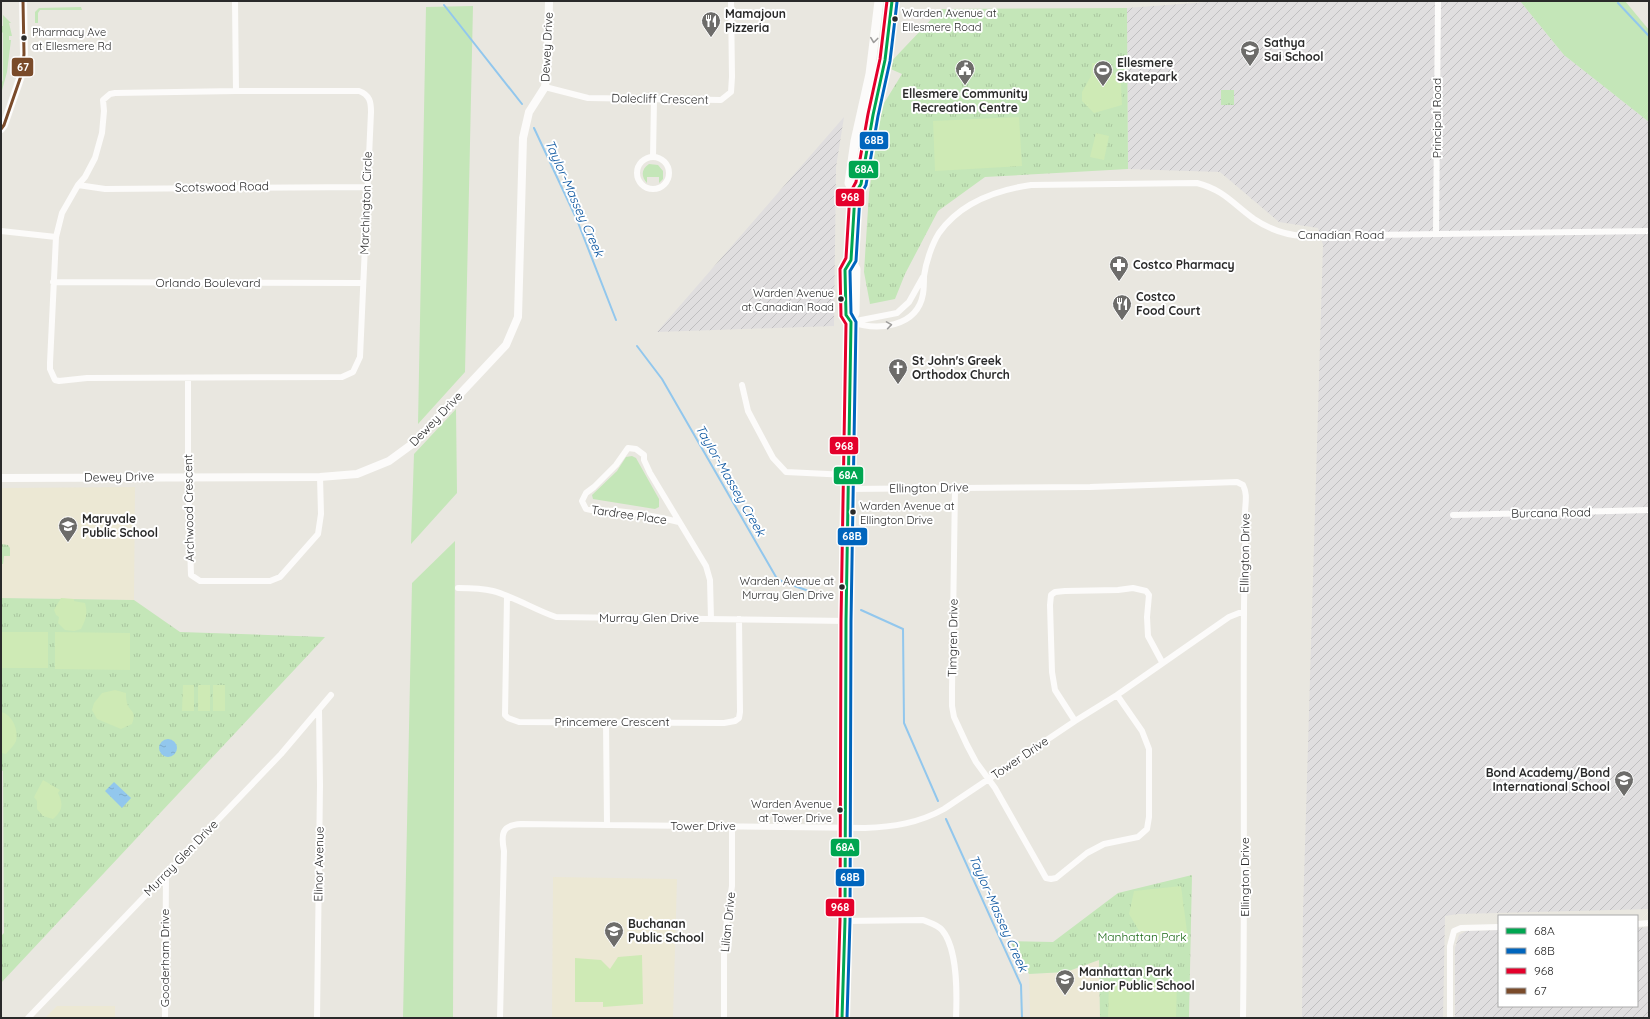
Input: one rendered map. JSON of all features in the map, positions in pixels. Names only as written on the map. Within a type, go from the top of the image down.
[{"type":"main road","points":[[855,194],[849,183],[855,141],[870,74],[879,1]]},
{"type":"main road","points":[[842,1018],[845,921],[844,827],[846,621],[851,322],[846,315],[845,270],[851,260],[855,194],[861,184],[873,115],[885,60],[892,1]]},
{"type":"street","points":[[1,129],[4,125],[22,73],[24,54],[23,1]]},
{"type":"street","points":[[235,1],[236,91]]},
{"type":"street","name":"Dewey Drive","points":[[1,478],[320,477],[357,474],[389,462],[415,442],[506,345],[518,317],[523,138],[529,112],[545,86],[548,54],[549,1]]},
{"type":"street","name":"Dalecliff Crescent","points":[[545,86],[588,98],[721,100],[731,92],[731,1]]},
{"type":"street","name":"Principal Road","points":[[1436,234],[1438,1]]},
{"type":"street","name":"Marchington Circle","points":[[236,91],[359,91],[367,95],[371,105],[371,112],[366,187],[360,357],[353,372],[342,377],[87,378],[59,381],[55,380],[50,369],[50,363],[56,237],[62,213],[78,184],[85,177],[94,158],[102,133],[104,111],[103,100],[110,94],[236,91]]},
{"type":"street","points":[[653,157],[654,100]]},
{"type":"street","points":[[653,157],[664,161],[669,170],[668,181],[659,188],[654,189],[644,186],[638,178],[637,173],[640,164],[648,158],[653,157]]},
{"type":"street","name":"Canadian Road","points":[[851,322],[889,315],[902,310],[909,302],[924,275],[935,241],[940,232],[954,215],[983,196],[1015,187],[1031,185],[1197,183],[1220,191],[1264,225],[1296,236],[1649,231]]},
{"type":"street","name":"Scotswood Road","points":[[78,184],[105,189],[366,187]]},
{"type":"street","points":[[1,231],[56,237]]},
{"type":"street","name":"Canadian Road","points":[[851,322],[864,326],[884,326],[892,325],[907,319],[918,306],[923,295],[924,275]]},
{"type":"street","name":"Orlando Boulevard","points":[[53,282],[363,283]]},
{"type":"street","name":"Archwood Crescent","points":[[188,378],[188,477],[191,575],[200,581],[270,581],[280,577],[318,534],[321,514],[320,477]]},
{"type":"street","points":[[742,385],[748,411],[773,458],[786,472],[848,475]]},
{"type":"street","name":"Tardree Place","points":[[678,522],[654,516],[618,511],[586,509],[582,501],[586,493],[616,465],[628,448],[634,448],[644,455],[644,460],[650,474],[706,566],[710,580],[711,619]]},
{"type":"street","name":"Ellington Drive","points":[[848,489],[1090,487],[1237,482],[1243,485],[1247,496],[1245,508],[1246,537],[1244,611],[1245,928],[1243,1018]]},
{"type":"street","name":"Timgren Drive","points":[[955,488],[952,706],[954,717],[967,745],[1034,854],[1046,878],[1056,878],[1087,853],[1104,844],[1138,837],[1147,829],[1149,817],[1150,754],[1142,731],[1117,695]]},
{"type":"street","name":"Burcana Road","points":[[1453,515],[1649,510]]},
{"type":"street","name":"Murray Glen Drive","points":[[458,588],[493,591],[540,612],[556,617],[846,621]]},
{"type":"street","points":[[1075,721],[1055,690],[1053,681],[1050,599],[1051,595],[1055,592],[1118,590],[1133,588],[1146,591],[1149,596],[1147,617],[1148,636],[1162,662]]},
{"type":"street","name":"Princemere Crescent","points":[[507,596],[505,715],[508,718],[519,722],[724,723],[735,721],[739,718],[740,712],[739,619]]},
{"type":"street","name":"Tower Drive","points":[[500,1018],[504,851],[502,837],[504,830],[511,825],[607,824],[865,828],[891,827],[926,818],[944,809],[1075,721],[1117,695],[1162,662],[1229,617],[1244,611]]},
{"type":"street","name":"Murray Glen Drive","points":[[28,1018],[282,754],[331,695]]},
{"type":"street","name":"Elinor Avenue","points":[[317,1018],[320,785],[319,710]]},
{"type":"street","points":[[606,722],[607,824]]},
{"type":"street","name":"Lilian Drive","points":[[724,1018],[724,955],[732,886],[732,826]]},
{"type":"street","name":"Gooderham Drive","points":[[165,1018],[166,874]]},
{"type":"street","points":[[845,921],[923,920],[935,924],[940,928],[948,941],[956,973],[956,1018]]},
{"type":"street","points":[[1638,924],[1649,923]]},
{"type":"street","points":[[1450,1018],[1450,946],[1454,931],[1461,928],[1498,927]]},
{"type":"shaded area","points":[[1520,1],[1564,55],[1649,122],[1649,909],[1458,914],[1445,916],[1443,1018],[1302,1018],[1303,913],[1323,245],[1318,228],[1279,222],[1220,172],[1128,169],[1127,8],[1207,2]]},
{"type":"shaded area","points":[[844,117],[836,167],[834,326],[657,332]]},
{"type":"shaded area","name":"Maryvale Public School","points":[[135,487],[134,600],[1,598],[1,488]]},
{"type":"shaded area","name":"Buchanan Public School","points":[[553,877],[677,879],[673,1018],[552,1018]]},
{"type":"shaded area","points":[[1649,927],[1649,1018],[1455,1018],[1455,948],[1459,935],[1466,931],[1498,930],[1498,1007],[1638,1007],[1638,928]]},
{"type":"shaded area","name":"Manhattan Park Junior Public School","points":[[1099,960],[1100,1018],[1030,1018],[1029,974],[1066,972]]},
{"type":"shaded area","points":[[57,1006],[115,1006],[115,1018],[45,1018]]},
{"type":"green space","points":[[1520,1],[1625,1],[1649,30],[1649,122],[1564,55]]},
{"type":"green space","points":[[473,6],[465,372],[418,424],[426,7]]},
{"type":"green space","points":[[81,7],[82,10],[40,10],[38,13],[38,23],[35,23],[35,12],[39,8]]},
{"type":"green space","points":[[1127,8],[1128,169],[985,177],[938,211],[905,274],[895,299],[870,304],[864,272],[869,193],[881,108],[902,74],[886,67],[941,9]]},
{"type":"green space","points":[[3,15],[11,23],[9,23],[12,36],[9,36],[9,40],[11,40],[7,72],[1,94],[1,84],[3,80],[3,33],[1,31],[1,26],[3,26]]},
{"type":"green space","name":"Ellesmere Skatepark","points":[[1092,63],[1106,63],[1121,83],[1122,105],[1094,113],[1082,101],[1082,92],[1091,76]]},
{"type":"green space","points":[[1221,90],[1234,90],[1234,105],[1221,105]]},
{"type":"green space","points":[[1019,117],[1022,166],[935,171],[933,121]]},
{"type":"green space","points":[[1096,133],[1109,136],[1104,160],[1090,157]]},
{"type":"green space","points":[[649,164],[658,165],[663,171],[663,179],[659,183],[659,177],[647,177],[647,183],[644,178],[644,168]]},
{"type":"green space","points":[[456,409],[457,493],[411,544],[414,454]]},
{"type":"green space","points":[[632,456],[636,458],[659,499],[659,507],[655,509],[593,499],[592,495],[617,471],[626,457]]},
{"type":"green space","points":[[455,541],[453,1018],[403,1018],[412,583]]},
{"type":"green space","points":[[1,544],[8,545],[10,548],[10,556],[4,556],[3,564],[1,564]]},
{"type":"green space","points":[[1,598],[134,600],[180,632],[325,637],[1,983],[1,936],[4,933],[3,771],[1,770]]},
{"type":"green space","points":[[61,598],[74,599],[74,601],[85,603],[86,616],[81,629],[74,631],[65,630],[58,623],[59,617],[56,615],[54,610]]},
{"type":"green space","points":[[1,632],[48,632],[48,668],[1,668]]},
{"type":"green space","points":[[55,632],[130,633],[130,670],[55,669]]},
{"type":"green space","points":[[183,685],[194,685],[194,711],[182,711]]},
{"type":"green space","points":[[198,685],[210,685],[210,711],[198,711]]},
{"type":"green space","points":[[213,685],[225,685],[225,711],[213,711]]},
{"type":"green space","points":[[115,690],[126,693],[128,706],[134,716],[132,724],[121,729],[97,719],[92,710],[94,703],[102,693]]},
{"type":"green space","points":[[1,712],[5,713],[14,723],[17,737],[13,746],[6,754],[1,753]]},
{"type":"green space","points":[[43,780],[60,790],[58,793],[61,801],[61,808],[53,819],[43,816],[37,809],[37,801],[34,797]]},
{"type":"green space","name":"Manhattan Park","points":[[1192,875],[1189,1018],[1100,1018],[1099,960],[1066,972],[1029,974],[1010,941],[1053,942],[1118,893]]},
{"type":"green space","points":[[1181,886],[1188,939],[1159,943],[1141,934],[1129,914],[1134,891]]},
{"type":"green space","points":[[642,955],[643,1004],[603,1007],[603,1002],[575,1002],[575,958],[601,960],[610,969],[618,957]]},
{"type":"green space","points":[[1115,982],[1177,982],[1176,1018],[1108,1018],[1109,984],[1115,984]]},
{"type":"water","points":[[168,739],[174,742],[177,748],[174,754],[168,757],[162,754],[159,748],[162,742]]},
{"type":"water","points":[[114,782],[131,798],[122,808],[105,791]]},
{"type":"waterway","points":[[1618,3],[1649,36]]},
{"type":"waterway","name":"Taylor-Massey Creek","points":[[444,5],[522,104]]},
{"type":"waterway","name":"Taylor-Massey Creek","points":[[534,128],[577,220],[616,320]]},
{"type":"waterway","name":"Taylor-Massey Creek","points":[[637,346],[662,379],[776,577],[783,582],[829,598]]},
{"type":"waterway","name":"Taylor-Massey Creek","points":[[861,610],[903,629],[904,723],[938,801]]},
{"type":"waterway","name":"Taylor-Massey Creek","points":[[946,819],[1021,985],[1022,1018]]},
{"type":"transit line","name":"67","points":[[1,129],[4,125],[22,73],[24,54],[23,1]]},
{"type":"transit line","name":"968","points":[[837,1018],[840,921],[841,621],[846,324],[841,316],[840,269],[846,258],[850,193],[856,182],[868,114],[880,59],[887,1]]},
{"type":"transit line","name":"68A","points":[[842,1018],[845,921],[846,621],[851,322],[846,315],[845,270],[851,260],[855,194],[861,184],[873,115],[885,60],[892,1]]},
{"type":"transit line","name":"68B","points":[[847,1018],[850,921],[851,621],[856,322],[851,313],[850,271],[856,261],[860,196],[866,185],[878,116],[890,61],[897,2]]},
{"type":"place","name":"Warden Avenue at Ellesmere Road","points":[[895,19]]},
{"type":"place","name":"Pharmacy Ave at Ellesmere Rd","points":[[24,38]]},
{"type":"place","name":"Mamajoun Pizzeria","points":[[711,38]]},
{"type":"place","name":"Sathya Sai School","points":[[1250,67]]},
{"type":"place","name":"Ellesmere Community Recreation Centre","points":[[965,86]]},
{"type":"place","name":"Ellesmere Skatepark","points":[[1103,87]]},
{"type":"place","name":"Costco Pharmacy","points":[[1119,282]]},
{"type":"place","name":"Warden Avenue at Canadian Road","points":[[841,299]]},
{"type":"place","name":"Costco Food Court","points":[[1122,321]]},
{"type":"place","name":"St John's Greek Orthodox Church","points":[[898,385]]},
{"type":"place","name":"Warden Avenue at Ellington Drive","points":[[853,512]]},
{"type":"place","name":"Maryvale Public School","points":[[68,543]]},
{"type":"place","name":"Warden Avenue at Murray Glen Drive","points":[[842,587]]},
{"type":"place","name":"Bond Academy/Bond International School","points":[[1624,797]]},
{"type":"place","name":"Warden Avenue at Tower Drive","points":[[840,810]]},
{"type":"place","name":"Buchanan Public School","points":[[614,948]]},
{"type":"place","name":"Manhattan Park Junior Public School","points":[[1065,996]]}]
